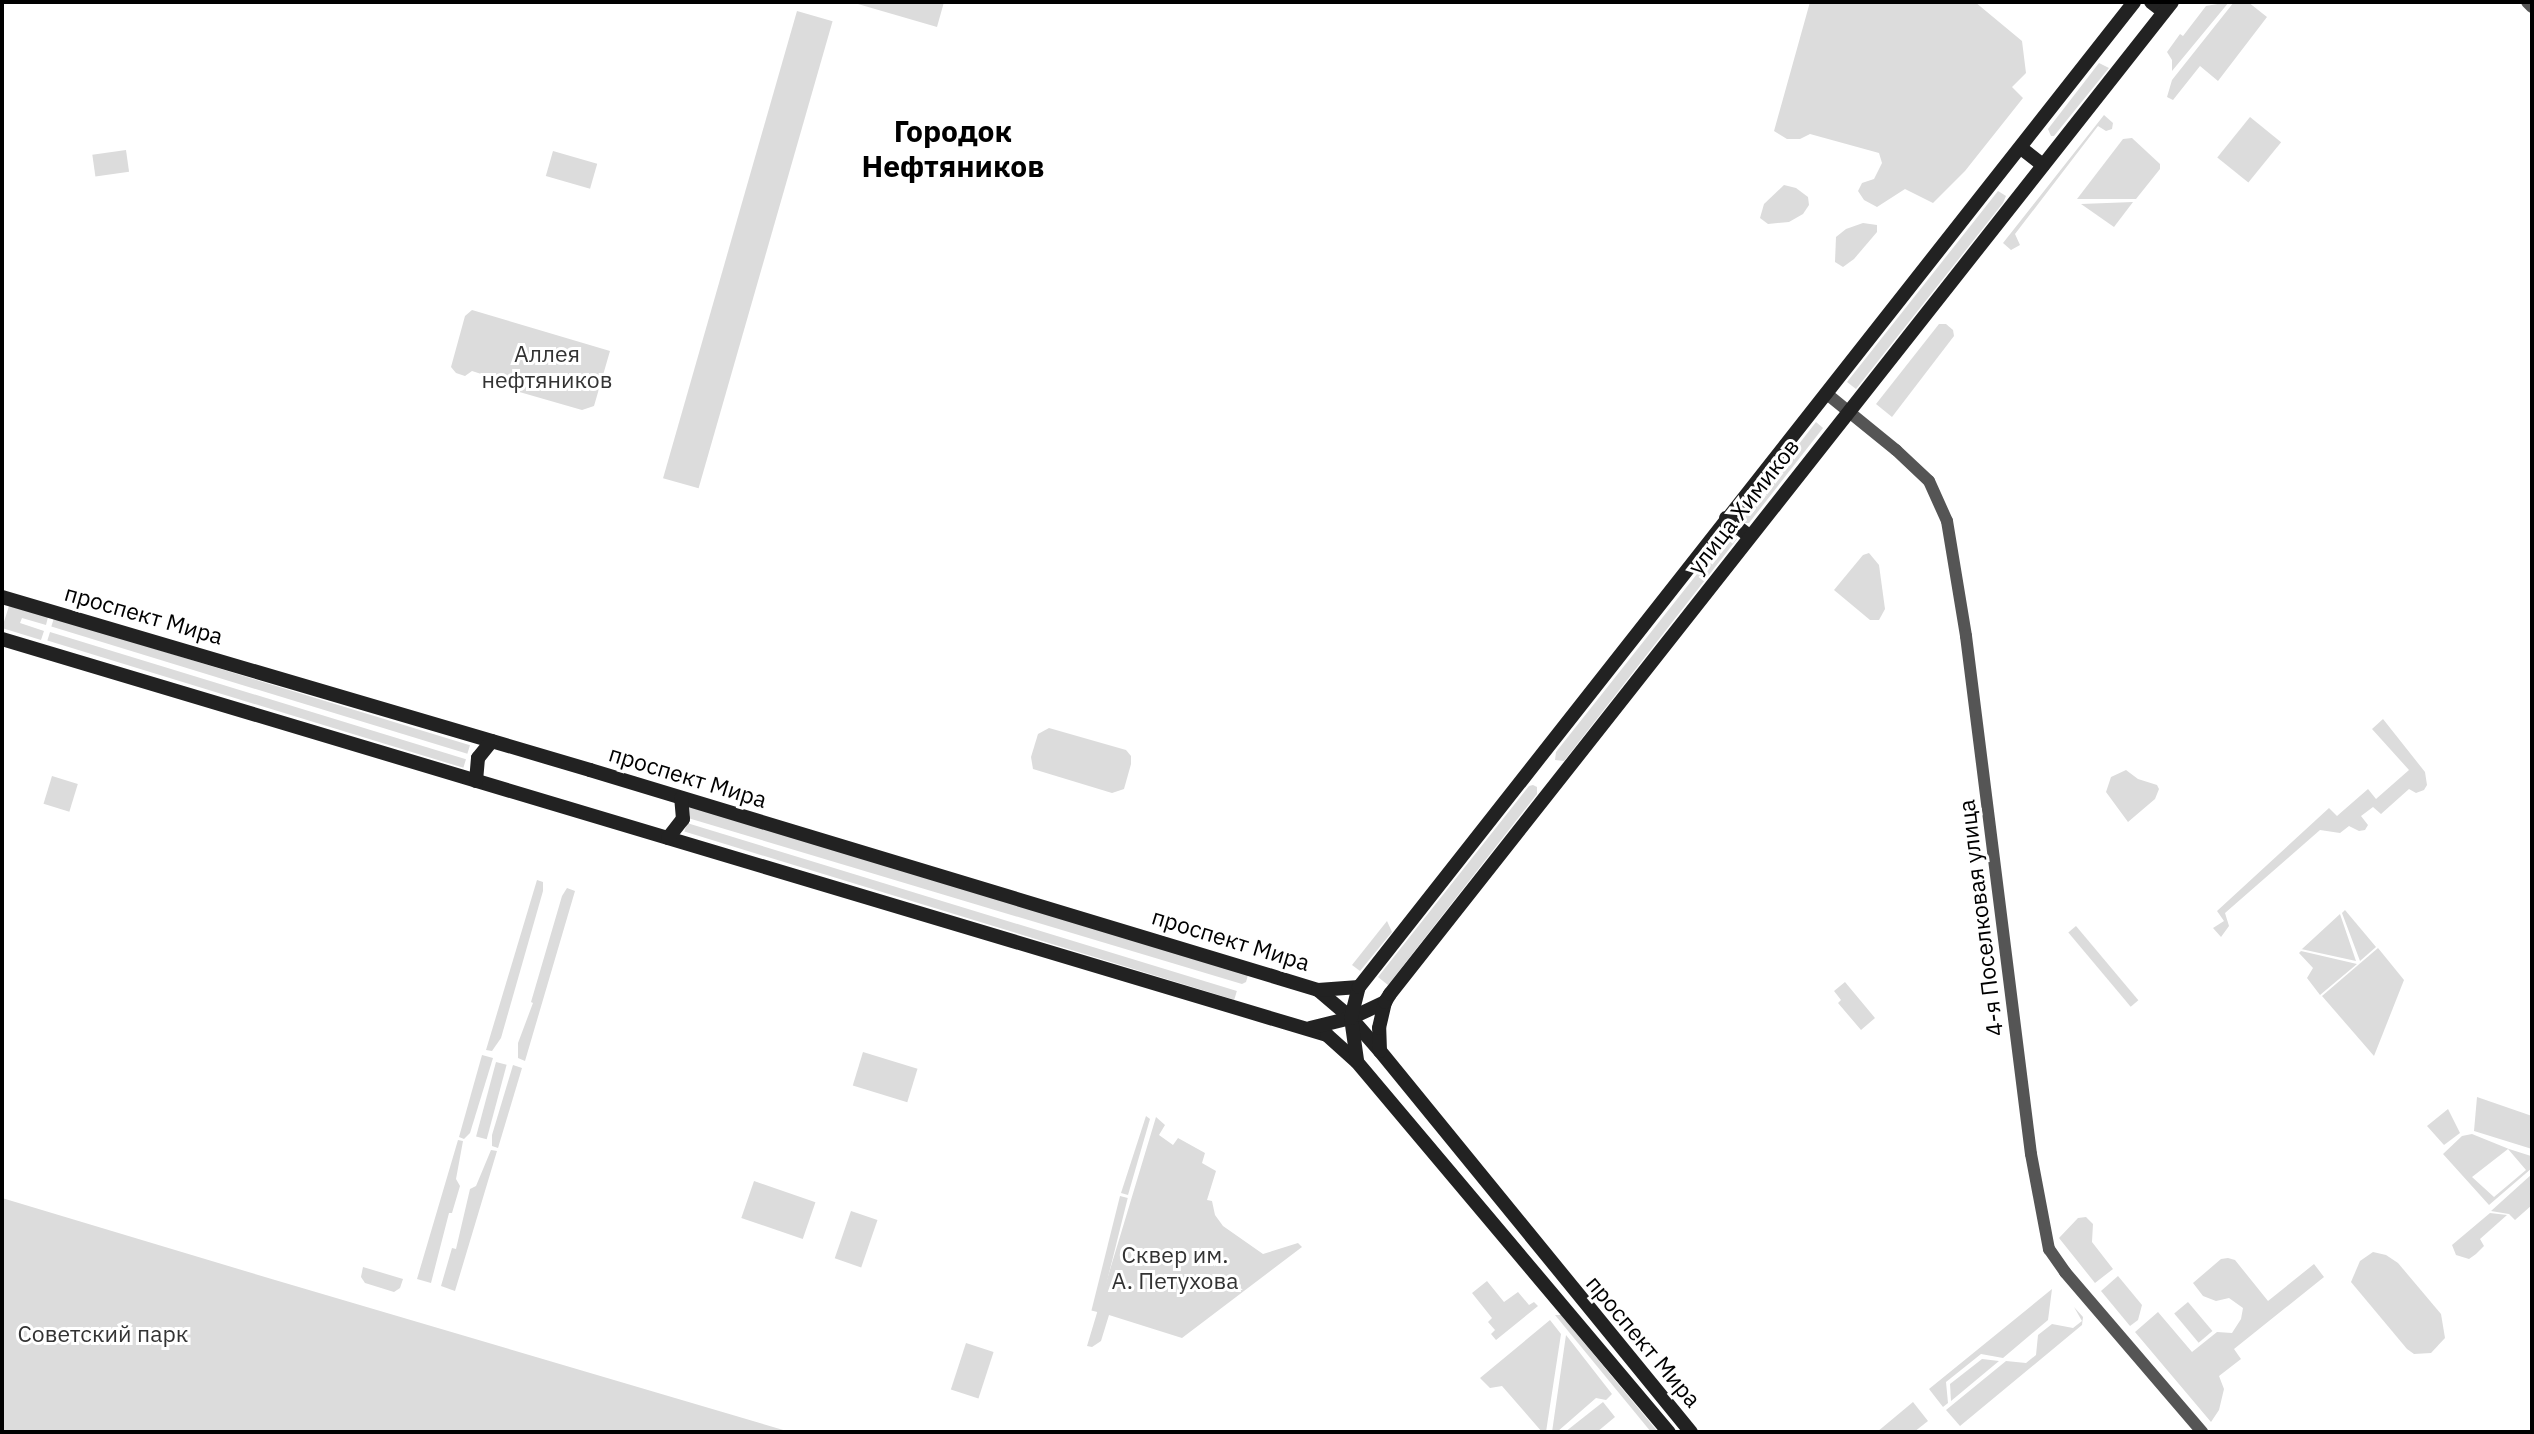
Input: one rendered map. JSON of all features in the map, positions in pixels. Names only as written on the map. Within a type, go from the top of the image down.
[{"type":"main road","name":"улица Химиков","points":[[1357,1062],[1351,1018],[1359,987],[2134,2]]},
{"type":"main road","points":[[2151,2],[2168,7]]},
{"type":"main road","name":"улица Химиков","points":[[1380,1051],[1379,1028],[1385,1002],[1847,410],[2168,7]]},
{"type":"main road","points":[[2021,148],[2043,165]]},
{"type":"main road","points":[[1726,518],[1749,536]]},
{"type":"main road","name":"проспект Мира","points":[[2,597],[1260,970],[1318,990],[1351,1018],[1380,1051],[1690,1432]]},
{"type":"main road","name":"проспект Мира","points":[[2,639],[1307,1028],[1336,1040],[1669,1432]]},
{"type":"main road","points":[[476,781],[478,758],[492,741]]},
{"type":"main road","points":[[668,838],[683,819],[681,798]]},
{"type":"main road","points":[[1318,990],[1359,987]]},
{"type":"main road","name":"проспект Мира","points":[[1307,1028],[1351,1018],[1385,1002]]},
{"type":"street","points":[[2527,2],[2532,7]]},
{"type":"street","name":"4-я Поселковая улица","points":[[1827,394],[1929,481],[1947,521],[1966,636],[2029,1141],[2049,1249],[2065,1272],[2202,1432]]},
{"type":"green space","points":[[851,2],[944,2],[937,27]]},
{"type":"green space","points":[[1810,2],[1975,2],[2022,41],[2026,73],[2012,87],[2023,98],[1965,171],[1933,203],[1905,189],[1877,207],[1864,200],[1858,191],[1862,183],[1874,179],[1882,163],[1879,153],[1810,134],[1800,139],[1787,139],[1774,131]]},
{"type":"green space","points":[[2229,2],[2172,71],[2172,60],[2167,52],[2180,34],[2183,36],[2206,6]]},
{"type":"green space","points":[[2234,2],[2248,2],[2267,17],[2218,81],[2200,66],[2173,100],[2167,97],[2172,80]]},
{"type":"green space","points":[[797,11],[833,21],[699,488],[663,478]]},
{"type":"green space","points":[[2099,63],[2109,68],[2054,136],[2051,136],[2048,129]]},
{"type":"green space","points":[[2104,115],[2113,123],[2112,129],[2106,131],[2098,126],[2015,234],[2020,245],[2011,250],[2003,243]]},
{"type":"green space","points":[[2250,117],[2281,142],[2248,183],[2217,157]]},
{"type":"green space","points":[[2132,138],[2160,164],[2160,169],[2136,199],[2077,199],[2123,139]]},
{"type":"green space","points":[[126,150],[129,172],[95,177],[92,155]]},
{"type":"green space","points":[[553,151],[597,164],[590,189],[546,176]]},
{"type":"green space","points":[[1784,185],[1796,188],[1808,197],[1809,205],[1803,214],[1789,222],[1768,224],[1760,218],[1764,204]]},
{"type":"green space","points":[[1998,191],[2006,196],[2003,203],[1856,389],[1847,382]]},
{"type":"green space","points":[[2133,202],[2114,227],[2081,204]]},
{"type":"green space","points":[[1863,223],[1877,225],[1877,232],[1854,259],[1843,267],[1835,262],[1836,237],[1846,229]]},
{"type":"green space","name":"Аллея нефтяников","points":[[472,310],[610,351],[594,406],[582,410],[509,389],[506,382],[472,371],[465,376],[456,373],[451,367],[465,316]]},
{"type":"green space","points":[[1939,324],[1946,324],[1953,330],[1954,336],[1892,417],[1876,404]]},
{"type":"green space","points":[[1816,422],[1823,428],[1749,523],[1744,523],[1743,516]]},
{"type":"green space","points":[[1731,531],[1737,534],[1737,539],[1564,761],[1555,760],[1556,752]]},
{"type":"green space","points":[[1869,553],[1879,565],[1885,609],[1879,620],[1870,620],[1834,590],[1863,555]]},
{"type":"green space","points":[[9,606],[48,617],[46,625],[22,618],[20,623],[44,631],[41,640],[2,628]]},
{"type":"green space","points":[[54,618],[470,745],[467,754],[51,627]]},
{"type":"green space","points":[[50,632],[466,759],[463,768],[47,641]]},
{"type":"green space","points":[[2383,719],[2425,772],[2427,785],[2424,790],[2416,793],[2409,789],[2381,814],[2373,807],[2361,816],[2368,825],[2365,830],[2359,831],[2349,826],[2340,833],[2320,830],[2225,913],[2229,926],[2221,937],[2213,928],[2224,921],[2217,911],[2329,808],[2337,816],[2368,789],[2376,799],[2409,770],[2372,729]]},
{"type":"green space","points":[[1049,728],[1126,750],[1131,756],[1131,764],[1124,789],[1112,793],[1033,769],[1031,757],[1038,734]]},
{"type":"green space","points":[[2126,770],[2138,779],[2157,785],[2159,789],[2155,799],[2128,822],[2106,792],[2111,777]]},
{"type":"green space","points":[[52,776],[78,784],[69,812],[44,804]]},
{"type":"green space","points":[[1529,786],[1537,787],[1537,794],[1388,985],[1378,977]]},
{"type":"green space","points":[[687,806],[1248,975],[1246,982],[1242,984],[688,818]]},
{"type":"green space","points":[[687,823],[1237,991],[1234,1000],[684,832]]},
{"type":"green space","points":[[537,880],[543,882],[543,891],[501,1038],[492,1051],[486,1050]]},
{"type":"green space","points":[[567,888],[575,891],[525,1061],[518,1058],[518,1043],[533,1003],[531,1002],[562,896]]},
{"type":"green space","points":[[2345,910],[2376,947],[2360,961],[2342,913]]},
{"type":"green space","points":[[2340,914],[2356,961],[2301,949],[2302,949]]},
{"type":"green space","points":[[1387,921],[1392,932],[1360,971],[1352,965]]},
{"type":"green space","points":[[2076,926],[2138,1000],[2131,1007],[2068,932]]},
{"type":"green space","points":[[2378,948],[2404,980],[2374,1056],[2322,996]]},
{"type":"green space","points":[[2301,951],[2357,964],[2320,995],[2307,978],[2313,968],[2299,953]]},
{"type":"green space","points":[[1845,982],[1875,1018],[1861,1030],[1838,1003],[1841,1000],[1834,991]]},
{"type":"green space","points":[[863,1052],[918,1069],[907,1102],[853,1085]]},
{"type":"green space","points":[[482,1055],[493,1058],[470,1133],[464,1139],[459,1137]]},
{"type":"green space","points":[[496,1062],[507,1065],[487,1139],[476,1136]]},
{"type":"green space","points":[[513,1065],[522,1068],[498,1148],[492,1146],[492,1135]]},
{"type":"green space","points":[[2477,1097],[2532,1116],[2532,1149],[2474,1131]]},
{"type":"green space","points":[[2448,1109],[2460,1133],[2444,1145],[2427,1126]]},
{"type":"green space","points":[[1146,1116],[1150,1119],[1128,1195],[1121,1193]]},
{"type":"green space","name":"Сквер им. А. Петухова","points":[[1156,1117],[1165,1125],[1159,1135],[1173,1145],[1178,1138],[1205,1153],[1202,1163],[1216,1171],[1207,1200],[1212,1201],[1215,1215],[1223,1226],[1263,1254],[1298,1243],[1302,1247],[1182,1338],[1109,1315],[1101,1341],[1092,1347],[1087,1346]]},
{"type":"green space","points":[[2472,1134],[2531,1156],[2532,1153],[2532,1168],[2489,1205],[2443,1154],[2462,1136]],"holes":[[[2508,1149],[2526,1170],[2494,1197],[2472,1177]]]},
{"type":"green space","points":[[458,1140],[463,1141],[456,1179],[460,1186],[452,1213],[449,1213],[431,1283],[417,1279]]},
{"type":"green space","points":[[491,1150],[497,1151],[455,1291],[441,1286],[452,1248],[456,1249],[470,1189],[476,1186]]},
{"type":"green space","points":[[2532,1174],[2532,1205],[2515,1220],[2509,1214],[2491,1211]]},
{"type":"green space","points":[[754,1181],[815,1202],[803,1239],[741,1218]]},
{"type":"green space","points":[[1120,1196],[1128,1198],[1099,1312],[1091,1310]]},
{"type":"green space","name":"Советский парк","points":[[2,1198],[275,1280],[790,1432],[2,1432]]},
{"type":"green space","points":[[851,1211],[877,1220],[861,1267],[835,1258]]},
{"type":"green space","points":[[2490,1213],[2507,1215],[2480,1239],[2484,1246],[2476,1254],[2469,1259],[2456,1255],[2452,1245]]},
{"type":"green space","points":[[2086,1217],[2093,1224],[2092,1242],[2113,1269],[2095,1283],[2059,1238],[2078,1218]]},
{"type":"green space","points":[[2373,1252],[2386,1255],[2398,1263],[2441,1314],[2445,1338],[2431,1353],[2414,1354],[2407,1349],[2351,1282],[2360,1261]]},
{"type":"green space","points":[[2221,1259],[2235,1260],[2268,1301],[2314,1264],[2324,1277],[2234,1349],[2241,1359],[2219,1376],[2224,1389],[2219,1410],[2211,1422],[2135,1332],[2158,1312],[2192,1352],[2217,1332],[2232,1333],[2241,1319],[2243,1308],[2229,1298],[2216,1301],[2203,1296],[2193,1283]]},
{"type":"green space","points":[[363,1267],[403,1279],[400,1288],[394,1292],[365,1283],[361,1277]]},
{"type":"green space","points":[[2118,1276],[2142,1305],[2138,1320],[2130,1326],[2101,1291]]},
{"type":"green space","points":[[1487,1281],[1504,1302],[1518,1292],[1529,1305],[1534,1302],[1538,1306],[1496,1340],[1491,1334],[1495,1330],[1488,1322],[1492,1318],[1472,1293]]},
{"type":"green space","points":[[2052,1289],[2048,1320],[2003,1358],[1981,1354],[1946,1382],[1948,1403],[1943,1407],[1929,1389]]},
{"type":"green space","points":[[2188,1302],[2212,1331],[2199,1343],[2174,1314]]},
{"type":"green space","points":[[2074,1307],[2083,1317],[2082,1325],[1960,1426],[1946,1410],[2006,1361],[2026,1363],[2036,1355],[2038,1335],[2052,1324],[2073,1328],[2082,1321]]},
{"type":"green space","points":[[1555,1315],[1561,1315],[1658,1432],[1651,1432]]},
{"type":"green space","points":[[1550,1320],[1561,1334],[1546,1432],[1542,1432],[1502,1386],[1490,1388],[1480,1378]]},
{"type":"green space","points":[[1566,1335],[1612,1394],[1606,1400],[1596,1398],[1557,1432],[1552,1432]]},
{"type":"green space","points":[[966,1343],[994,1352],[978,1399],[951,1390]]},
{"type":"green space","points":[[1982,1359],[1999,1361],[1951,1401],[1950,1384]]},
{"type":"green space","points":[[1603,1402],[1615,1417],[1597,1432],[1565,1432]]},
{"type":"green space","points":[[1913,1402],[1928,1421],[1914,1432],[1877,1432]]},
{"type":"district","name":"Городок Нефтяников","points":[[953,148]]}]
